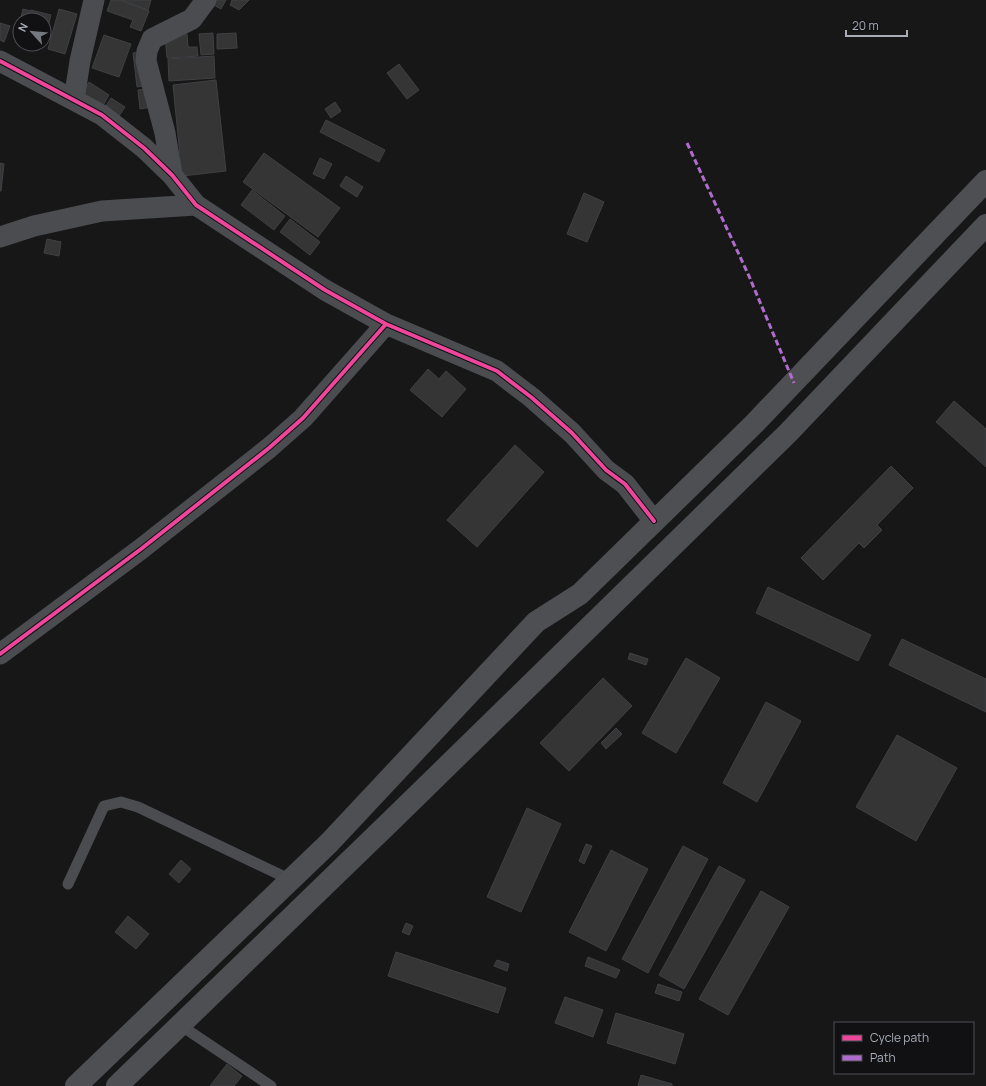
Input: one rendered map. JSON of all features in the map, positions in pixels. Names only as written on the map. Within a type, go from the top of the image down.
[{"type":"main road","points":[[76,1086],[329,843],[536,622],[580,594],[753,425],[986,181]]},
{"type":"main road","points":[[117,1086],[388,824],[788,433],[986,225]]},
{"type":"street","points":[[74,100],[80,61],[94,0]]},
{"type":"street","points":[[172,175],[164,133],[146,61],[147,51],[152,39],[192,19],[206,0]]},
{"type":"street","points":[[0,62],[102,115],[144,148],[172,175],[196,205],[325,290],[386,324],[497,371],[532,397],[572,432],[606,470],[625,484],[654,521]]},
{"type":"street","points":[[0,237],[34,226],[102,211],[196,205]]},
{"type":"street","points":[[0,654],[141,549],[269,448],[303,418],[386,324]]},
{"type":"lane","points":[[68,884],[104,806],[121,802],[138,807],[291,880]]},
{"type":"lane","points":[[180,1025],[271,1086]]},
{"type":"building","points":[[111,0],[119,0],[149,11],[141,31],[130,27],[133,20],[107,11]]},
{"type":"building","points":[[121,0],[151,0],[148,10]]},
{"type":"building","points":[[215,0],[226,0],[221,9],[212,4]]},
{"type":"building","points":[[232,0],[249,0],[239,10],[230,5]]},
{"type":"building","points":[[23,9],[31,12],[22,12]]},
{"type":"building","points":[[59,9],[77,14],[65,54],[52,50],[52,34]]},
{"type":"building","points":[[0,23],[10,26],[4,42],[0,40]]},
{"type":"building","points":[[213,33],[214,54],[201,55],[199,34]]},
{"type":"building","points":[[236,33],[237,48],[217,49],[217,34]]},
{"type":"building","points":[[187,34],[188,47],[197,47],[198,56],[167,58],[165,36]]},
{"type":"building","points":[[104,35],[131,44],[119,77],[92,68]]},
{"type":"building","points":[[148,51],[152,85],[137,87],[133,53]]},
{"type":"building","points":[[214,56],[215,78],[169,81],[168,59]]},
{"type":"building","points":[[399,64],[419,90],[407,99],[387,73]]},
{"type":"building","points":[[216,80],[226,171],[182,176],[173,85]]},
{"type":"building","points":[[89,82],[109,95],[101,109],[80,96]]},
{"type":"building","points":[[150,88],[153,107],[140,109],[138,90]]},
{"type":"building","points":[[111,98],[125,107],[115,122],[101,113]]},
{"type":"building","points":[[335,102],[341,111],[331,118],[325,109]]},
{"type":"building","points":[[326,120],[385,150],[379,162],[320,132]]},
{"type":"building","points":[[264,153],[340,208],[318,237],[243,182]]},
{"type":"building","points":[[320,158],[332,164],[324,179],[313,174]]},
{"type":"building","points":[[0,163],[4,164],[1,191],[0,191]]},
{"type":"building","points":[[346,176],[363,187],[357,197],[340,186]]},
{"type":"building","points":[[252,190],[285,216],[274,230],[241,205]]},
{"type":"building","points":[[584,193],[604,202],[587,242],[567,234]]},
{"type":"building","points":[[290,219],[320,242],[310,255],[280,232]]},
{"type":"building","points":[[47,239],[61,242],[59,256],[44,253]]},
{"type":"building","points":[[428,369],[439,379],[446,371],[466,389],[442,417],[410,390]]},
{"type":"building","points":[[954,401],[986,429],[986,467],[936,422]]},
{"type":"building","points":[[515,445],[544,472],[477,547],[447,520]]},
{"type":"building","points":[[891,466],[913,488],[877,525],[882,530],[864,548],[859,543],[823,580],[801,558]]},
{"type":"building","points":[[768,587],[871,635],[858,661],[756,613]]},
{"type":"building","points":[[902,639],[986,679],[986,712],[889,665]]},
{"type":"building","points":[[630,653],[648,659],[646,665],[628,659]]},
{"type":"building","points":[[686,658],[720,678],[676,753],[642,733]]},
{"type":"building","points":[[603,678],[632,706],[569,771],[540,743]]},
{"type":"building","points":[[766,702],[801,721],[757,802],[723,783]]},
{"type":"building","points":[[616,728],[622,734],[606,749],[601,743]]},
{"type":"building","points":[[897,735],[957,768],[916,841],[856,807]]},
{"type":"building","points":[[527,808],[561,824],[521,912],[487,897]]},
{"type":"building","points":[[586,844],[592,846],[584,864],[579,861]]},
{"type":"building","points":[[683,846],[708,859],[648,973],[622,959]]},
{"type":"building","points":[[611,850],[648,869],[606,951],[569,932]]},
{"type":"building","points":[[181,860],[191,869],[179,883],[169,874]]},
{"type":"building","points":[[719,866],[745,880],[684,989],[659,975]]},
{"type":"building","points":[[761,891],[789,907],[728,1015],[699,999]]},
{"type":"building","points":[[128,916],[149,934],[136,949],[115,932]]},
{"type":"building","points":[[406,923],[413,926],[409,935],[402,932]]},
{"type":"building","points":[[396,952],[506,988],[498,1013],[388,976]]},
{"type":"building","points":[[588,957],[620,970],[616,978],[585,966]]},
{"type":"building","points":[[497,960],[509,964],[507,971],[494,966]]},
{"type":"building","points":[[658,984],[682,992],[679,1001],[655,993]]},
{"type":"building","points":[[565,997],[603,1010],[593,1037],[555,1023]]},
{"type":"building","points":[[616,1013],[684,1034],[675,1064],[607,1043]]},
{"type":"building","points":[[227,1064],[242,1076],[234,1086],[210,1086]]},
{"type":"building","points":[[641,1075],[672,1084],[672,1086],[638,1086]]},
{"type":"marked path","points":[[687,143],[749,276],[794,383]]},
{"type":"cycle path","points":[[0,61],[102,115],[144,148],[172,175],[196,205],[325,290],[386,324],[497,371],[531,397],[572,433],[606,470],[625,484],[654,521]]},
{"type":"cycle path","points":[[0,654],[141,549],[269,448],[303,418],[386,324]]}]
